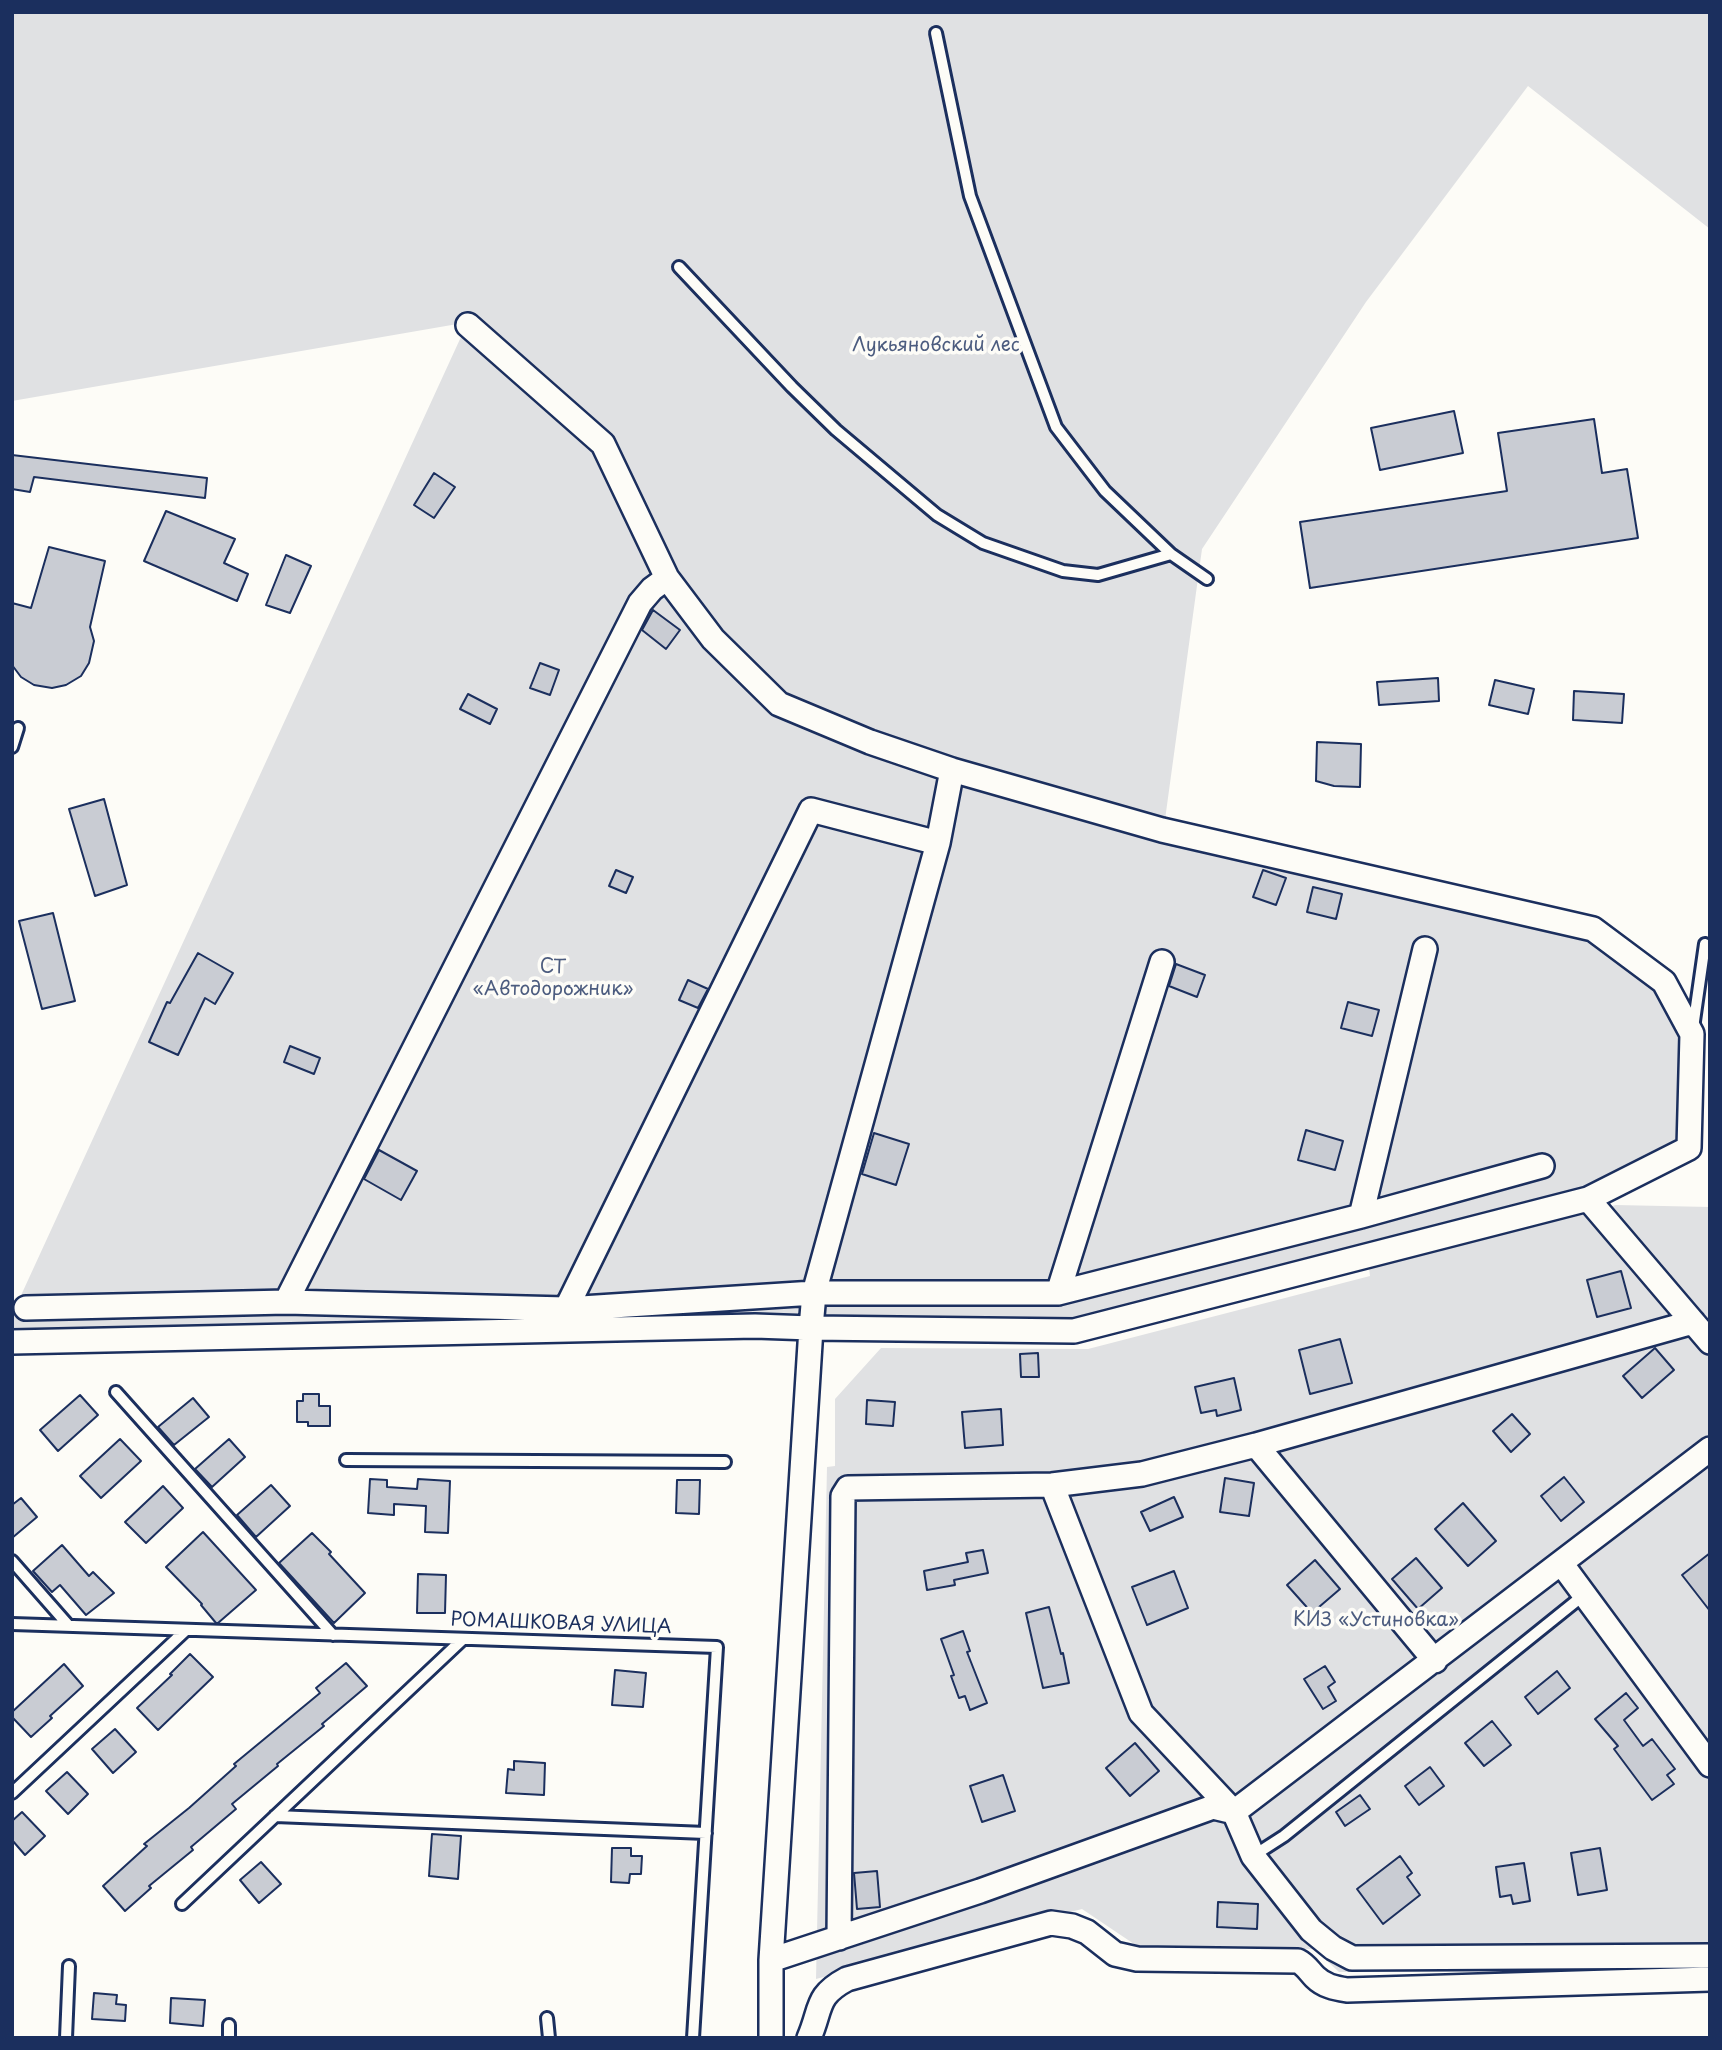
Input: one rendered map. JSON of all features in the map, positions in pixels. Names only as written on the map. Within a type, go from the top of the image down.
[{"type":"street","points":[[12,1342],[741,1326],[1074,1331],[1588,1199],[1689,1148],[1692,1034],[1664,982],[1594,929],[1162,830],[952,770],[870,742],[779,704],[713,639],[667,578],[603,444],[468,325]]},
{"type":"street","points":[[286,1301],[640,603],[652,589],[667,578]]},
{"type":"street","points":[[771,2038],[771,1960],[814,1293],[938,843],[952,770]]},
{"type":"street","points":[[566,1309],[811,810],[938,843]]},
{"type":"street","points":[[1361,1216],[1425,949]]},
{"type":"street","points":[[1058,1293],[1162,962]]},
{"type":"street","points":[[26,1308],[286,1301],[566,1309],[814,1293],[1058,1293],[1361,1216],[1542,1166]]},
{"type":"street","points":[[1588,1199],[1710,1342]]},
{"type":"street","points":[[839,1938],[843,1496],[848,1488],[1052,1485],[1142,1474],[1256,1445],[1693,1322]]},
{"type":"street","points":[[1256,1445],[1435,1661]]},
{"type":"street","points":[[1234,1812],[1710,1449]]},
{"type":"street","points":[[1052,1485],[1141,1713],[1234,1812],[1252,1856],[1311,1930],[1333,1948],[1352,1958],[1710,1956]]},
{"type":"street","points":[[1561,1563],[1710,1765]]},
{"type":"street","points":[[771,1960],[980,1891],[1213,1807],[1234,1812]]},
{"type":"street","points":[[809,2038],[822,2000],[830,1988],[847,1979],[1051,1923],[1072,1926],[1087,1932],[1115,1954],[1137,1959],[1298,1961],[1330,1987],[1347,1990],[1710,1979]]},
{"type":"lane","points":[[936,33],[970,196],[1056,426],[1105,491],[1171,554],[1207,579]]},
{"type":"lane","points":[[679,267],[836,430],[937,515],[983,543],[1063,571],[1098,575],[1171,554]]},
{"type":"lane","points":[[12,747],[18,728]]},
{"type":"lane","points":[[1692,1034],[1705,944]]},
{"type":"lane","points":[[116,1392],[333,1634]]},
{"type":"lane","points":[[346,1460],[725,1462]]},
{"type":"lane","points":[[12,1561],[69,1626]]},
{"type":"lane","points":[[1252,1856],[1284,1836],[1585,1594]]},
{"type":"lane","name":"РОМАШКОВАЯ УЛИЦА","points":[[12,1624],[717,1647],[693,2038]]},
{"type":"lane","points":[[12,1793],[186,1630]]},
{"type":"lane","points":[[182,1904],[463,1639]]},
{"type":"lane","points":[[275,1816],[706,1833]]},
{"type":"lane","points":[[66,2038],[69,1966]]},
{"type":"lane","points":[[547,2018],[549,2038]]},
{"type":"lane","points":[[229,2025],[229,2038]]},
{"type":"green space","name":"Лукьяновский лес","points":[[12,12],[1710,12],[1710,229],[1528,86],[1366,302],[1202,549],[1164,827],[922,756],[780,701],[716,637],[607,440],[469,322],[12,401]]},
{"type":"green space","name":"СТ «Автодорожник»","points":[[466,326],[597,450],[663,582],[777,707],[870,745],[1593,929],[1664,982],[1692,1034],[1689,1148],[1600,1194],[1074,1331],[12,1342],[12,1315]]},
{"type":"green space","name":"КИЗ «Устиновка»","points":[[1616,1205],[1710,1207],[1710,1967],[1525,1972],[1339,1972],[1314,1949],[1137,1946],[1082,1909],[816,1979],[827,1467],[835,1466],[835,1399],[881,1348],[1088,1349],[1370,1276],[1369,1268]]},
{"type":"building","points":[[1454,411],[1463,453],[1380,470],[1371,428]]},
{"type":"building","points":[[1594,419],[1602,473],[1627,469],[1638,538],[1310,588],[1300,522],[1507,491],[1498,433]]},
{"type":"building","points":[[12,455],[207,478],[205,498],[34,477],[30,492],[12,489]]},
{"type":"building","points":[[434,473],[455,487],[434,518],[414,505]]},
{"type":"building","points":[[166,511],[235,539],[224,563],[248,574],[237,601],[144,561]]},
{"type":"building","points":[[49,547],[105,561],[90,627],[94,641],[89,663],[81,676],[66,685],[52,688],[34,685],[21,677],[12,665],[12,603],[31,608]]},
{"type":"building","points":[[286,555],[311,566],[290,613],[266,605]]},
{"type":"building","points":[[653,610],[680,630],[666,649],[642,630]]},
{"type":"building","points":[[540,663],[559,670],[550,695],[530,688]]},
{"type":"building","points":[[1438,678],[1439,701],[1379,705],[1377,682]]},
{"type":"building","points":[[1495,680],[1534,689],[1528,714],[1489,705]]},
{"type":"building","points":[[1574,691],[1624,694],[1622,723],[1573,720]]},
{"type":"building","points":[[468,694],[497,709],[490,724],[460,709]]},
{"type":"building","points":[[1317,742],[1361,744],[1360,787],[1334,786],[1316,781]]},
{"type":"building","points":[[104,799],[127,885],[95,896],[69,809]]},
{"type":"building","points":[[616,870],[633,877],[626,893],[609,886]]},
{"type":"building","points":[[1263,870],[1286,878],[1276,905],[1253,897]]},
{"type":"building","points":[[1313,887],[1342,894],[1336,919],[1307,912]]},
{"type":"building","points":[[53,913],[75,1001],[42,1009],[19,921]]},
{"type":"building","points":[[198,953],[233,973],[215,1004],[205,998],[178,1055],[149,1042],[167,1002],[170,1003]]},
{"type":"building","points":[[1176,964],[1205,975],[1197,997],[1169,986]]},
{"type":"building","points":[[688,980],[708,989],[698,1008],[679,1000]]},
{"type":"building","points":[[1348,1002],[1379,1010],[1372,1036],[1341,1028]]},
{"type":"building","points":[[290,1046],[320,1058],[314,1074],[284,1062]]},
{"type":"building","points":[[1306,1130],[1343,1141],[1335,1170],[1298,1160]]},
{"type":"building","points":[[874,1133],[909,1144],[896,1185],[862,1174]]},
{"type":"building","points":[[379,1150],[417,1171],[401,1200],[364,1179]]},
{"type":"building","points":[[1621,1271],[1631,1308],[1597,1317],[1587,1280]]},
{"type":"building","points":[[1340,1339],[1352,1383],[1310,1394],[1299,1350]]},
{"type":"building","points":[[1655,1348],[1674,1370],[1642,1398],[1623,1376]]},
{"type":"building","points":[[1038,1353],[1039,1377],[1021,1377],[1020,1354]]},
{"type":"building","points":[[1234,1378],[1241,1410],[1217,1416],[1216,1410],[1201,1413],[1195,1387]]},
{"type":"building","points":[[303,1394],[319,1394],[319,1406],[330,1406],[330,1426],[308,1426],[308,1422],[297,1422],[297,1401],[303,1401]]},
{"type":"building","points":[[80,1395],[98,1415],[58,1451],[40,1430]]},
{"type":"building","points":[[193,1398],[209,1417],[174,1445],[158,1427]]},
{"type":"building","points":[[867,1400],[895,1402],[893,1426],[866,1424]]},
{"type":"building","points":[[1001,1409],[1003,1445],[965,1448],[962,1412]]},
{"type":"building","points":[[1512,1414],[1530,1434],[1511,1452],[1493,1431]]},
{"type":"building","points":[[120,1439],[141,1461],[101,1498],[80,1476]]},
{"type":"building","points":[[229,1439],[245,1457],[212,1487],[195,1469]]},
{"type":"building","points":[[1564,1477],[1584,1502],[1561,1521],[1541,1496]]},
{"type":"building","points":[[1225,1478],[1254,1483],[1249,1516],[1220,1512]]},
{"type":"building","points":[[370,1479],[387,1480],[387,1487],[417,1489],[418,1479],[450,1481],[448,1533],[425,1532],[426,1506],[394,1504],[394,1515],[368,1513]]},
{"type":"building","points":[[677,1480],[700,1480],[699,1514],[676,1513]]},
{"type":"building","points":[[271,1485],[290,1506],[256,1537],[237,1515]]},
{"type":"building","points":[[163,1486],[183,1508],[146,1543],[125,1522]]},
{"type":"building","points":[[1174,1497],[1183,1517],[1150,1531],[1141,1512]]},
{"type":"building","points":[[21,1498],[37,1517],[12,1538],[12,1505]]},
{"type":"building","points":[[1463,1503],[1496,1541],[1468,1566],[1435,1529]]},
{"type":"building","points":[[203,1532],[256,1590],[218,1623],[166,1567]]},
{"type":"building","points":[[312,1533],[365,1593],[334,1623],[279,1563]]},
{"type":"building","points":[[62,1545],[89,1576],[93,1572],[114,1593],[86,1615],[60,1585],[52,1592],[33,1571]]},
{"type":"building","points":[[983,1550],[988,1573],[954,1580],[955,1585],[927,1590],[924,1571],[968,1562],[966,1553]]},
{"type":"building","points":[[1710,1553],[1710,1611],[1682,1575]]},
{"type":"building","points":[[1416,1558],[1442,1588],[1418,1609],[1392,1579]]},
{"type":"building","points":[[1315,1560],[1340,1589],[1312,1613],[1287,1585]]},
{"type":"building","points":[[1174,1571],[1188,1608],[1147,1625],[1132,1587]]},
{"type":"building","points":[[418,1574],[446,1575],[445,1613],[417,1613]]},
{"type":"building","points":[[1049,1607],[1069,1683],[1043,1688],[1026,1613]]},
{"type":"building","points":[[963,1631],[970,1651],[967,1652],[987,1703],[970,1710],[965,1696],[959,1698],[941,1639]]},
{"type":"building","points":[[190,1654],[213,1677],[158,1730],[137,1708]]},
{"type":"building","points":[[346,1663],[367,1686],[232,1804],[236,1809],[191,1847],[193,1850],[149,1886],[151,1888],[125,1911],[103,1886],[147,1846],[144,1844],[189,1808],[236,1766],[234,1764],[320,1693],[316,1688]]},
{"type":"building","points":[[64,1664],[83,1686],[31,1737],[12,1717],[12,1712]]},
{"type":"building","points":[[1325,1666],[1335,1682],[1328,1687],[1336,1701],[1323,1709],[1304,1679]]},
{"type":"building","points":[[615,1670],[646,1673],[643,1707],[612,1705]]},
{"type":"building","points":[[1557,1671],[1570,1688],[1538,1714],[1525,1697]]},
{"type":"building","points":[[1626,1693],[1638,1708],[1624,1720],[1643,1746],[1652,1739],[1675,1769],[1667,1775],[1674,1784],[1652,1800],[1614,1749],[1618,1746],[1595,1719]]},
{"type":"building","points":[[1492,1721],[1511,1745],[1484,1766],[1465,1743]]},
{"type":"building","points":[[115,1729],[136,1752],[113,1773],[92,1749]]},
{"type":"building","points":[[1135,1743],[1159,1771],[1130,1796],[1106,1768]]},
{"type":"building","points":[[514,1761],[545,1763],[544,1795],[506,1793],[508,1769],[514,1770]]},
{"type":"building","points":[[1430,1767],[1444,1786],[1419,1805],[1405,1786]]},
{"type":"building","points":[[67,1772],[88,1794],[68,1814],[46,1791]]},
{"type":"building","points":[[1003,1775],[1015,1811],[982,1822],[970,1786]]},
{"type":"building","points":[[1360,1795],[1370,1809],[1345,1826],[1336,1812]]},
{"type":"building","points":[[22,1812],[45,1836],[25,1855],[12,1840],[12,1821]]},
{"type":"building","points":[[432,1834],[461,1836],[458,1879],[429,1876]]},
{"type":"building","points":[[612,1848],[631,1848],[631,1856],[642,1856],[641,1874],[630,1874],[629,1883],[611,1882]]},
{"type":"building","points":[[1600,1848],[1607,1890],[1578,1895],[1571,1853]]},
{"type":"building","points":[[1400,1856],[1412,1873],[1407,1877],[1420,1895],[1383,1924],[1357,1889]]},
{"type":"building","points":[[261,1862],[281,1884],[259,1903],[240,1880]]},
{"type":"building","points":[[1524,1863],[1530,1901],[1513,1904],[1511,1895],[1500,1897],[1496,1867]]},
{"type":"building","points":[[877,1871],[880,1907],[857,1909],[854,1873]]},
{"type":"building","points":[[1218,1902],[1258,1904],[1257,1929],[1217,1927]]},
{"type":"building","points":[[94,1993],[117,1995],[116,2004],[126,2005],[125,2021],[92,2019]]},
{"type":"building","points":[[171,1998],[205,2000],[203,2026],[170,2023]]}]
